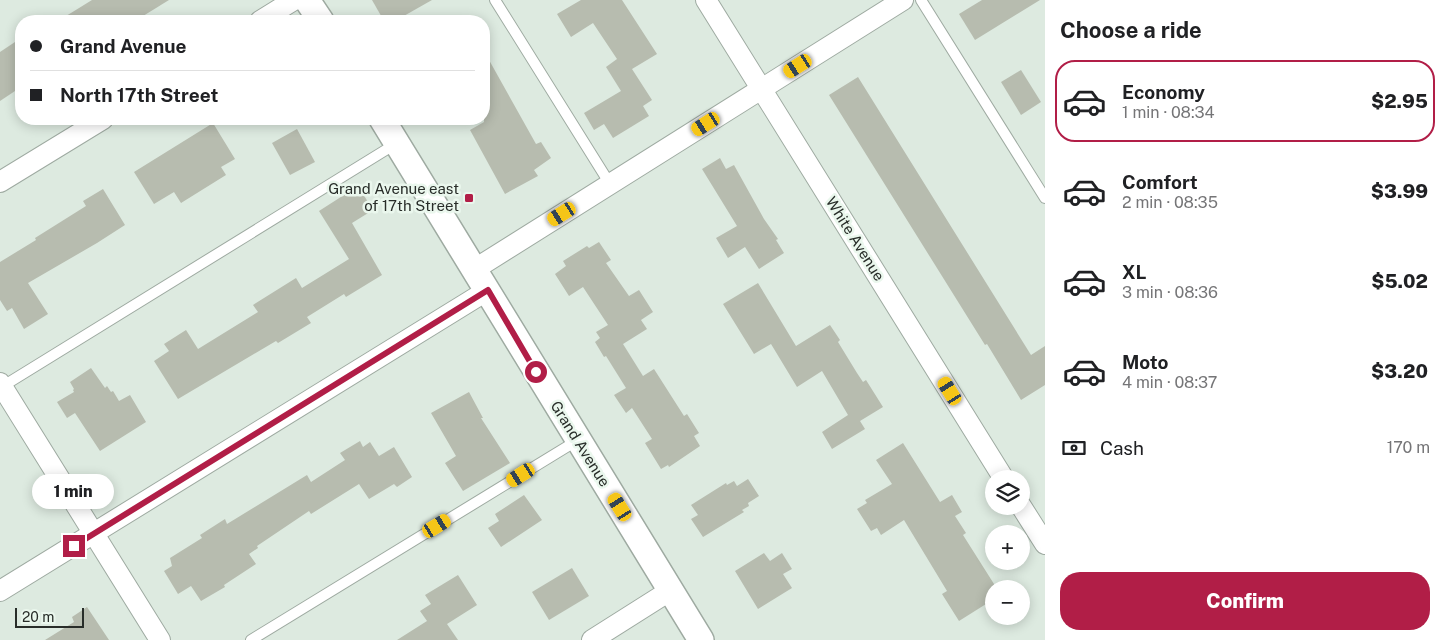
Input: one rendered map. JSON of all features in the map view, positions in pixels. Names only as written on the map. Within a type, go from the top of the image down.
[{"type":"street","points":[[270,15],[294,0]]},
{"type":"street","points":[[308,0],[317,15]]},
{"type":"street","name":"White Avenue","points":[[706,0],[998,470]]},
{"type":"street","points":[[475,269],[903,0]]},
{"type":"street","points":[[0,182],[93,125]]},
{"type":"street","name":"Grand Avenue","points":[[386,125],[701,640]]},
{"type":"street","points":[[0,592],[488,290]]},
{"type":"street","points":[[1,386],[160,640]]},
{"type":"street","points":[[1027,515],[1045,544]]},
{"type":"street","points":[[592,640],[671,590]]},
{"type":"lane","points":[[495,0],[610,184]]},
{"type":"lane","points":[[921,0],[1045,198]]},
{"type":"lane","points":[[1,386],[397,143]]},
{"type":"lane","points":[[251,640],[578,440]]},
{"type":"building","points":[[92,0],[169,0],[145,15],[68,15]]},
{"type":"building","points":[[372,0],[432,0],[406,15],[381,15]]},
{"type":"building","points":[[581,0],[622,0],[657,54],[632,69],[652,100],[643,106],[649,116],[613,138],[604,124],[594,130],[584,113],[621,91],[606,67],[617,59],[593,23],[571,37],[557,14]]},
{"type":"building","points":[[982,0],[1040,0],[975,40],[959,14]]},
{"type":"building","points":[[15,42],[15,91],[0,101],[0,52]]},
{"type":"building","points":[[490,62],[536,144],[541,142],[551,158],[534,170],[538,176],[505,194],[470,130],[479,125],[490,125]]},
{"type":"building","points":[[1021,70],[1041,102],[1021,115],[1001,82]]},
{"type":"building","points":[[858,77],[1031,355],[1045,346],[1045,385],[1021,400],[829,95]]},
{"type":"building","points":[[210,125],[214,125],[235,159],[221,167],[226,175],[181,203],[174,192],[154,204],[134,172]]},
{"type":"building","points":[[297,129],[315,162],[290,175],[272,143]]},
{"type":"building","points":[[720,158],[726,169],[734,165],[764,219],[778,239],[776,240],[784,253],[759,269],[745,247],[728,258],[716,238],[737,226],[702,169]]},
{"type":"building","points":[[358,186],[373,210],[352,223],[382,275],[346,297],[344,294],[307,317],[311,323],[278,343],[276,341],[178,399],[154,361],[169,351],[164,344],[186,330],[198,349],[258,312],[253,305],[296,278],[302,288],[349,259],[319,211]]},
{"type":"building","points":[[103,189],[125,225],[28,283],[48,314],[24,329],[12,308],[7,311],[0,300],[0,262],[86,206],[83,201]]},
{"type":"building","points":[[599,242],[611,260],[606,263],[629,296],[639,290],[653,312],[641,320],[647,329],[623,344],[643,376],[654,369],[684,416],[687,414],[699,433],[694,436],[700,446],[669,467],[668,465],[661,469],[645,443],[652,439],[632,408],[626,413],[614,395],[626,388],[595,342],[600,338],[596,332],[608,325],[583,287],[569,296],[555,274],[566,266],[563,261],[587,246],[589,248]]},
{"type":"building","points":[[758,283],[796,346],[830,325],[857,373],[863,382],[866,380],[883,407],[860,421],[865,429],[832,449],[822,432],[848,415],[822,371],[797,387],[771,344],[754,354],[723,304]]},
{"type":"building","points":[[91,368],[105,388],[107,386],[111,392],[113,391],[119,401],[130,395],[146,422],[100,451],[75,413],[67,418],[57,402],[74,392],[70,382]]},
{"type":"building","points":[[469,392],[483,418],[481,418],[510,463],[463,491],[445,463],[456,456],[431,413]]},
{"type":"building","points":[[360,441],[363,447],[370,442],[379,456],[394,447],[412,477],[397,487],[394,484],[369,499],[359,484],[311,514],[309,511],[257,546],[258,548],[249,554],[256,564],[224,585],[225,587],[201,601],[191,586],[178,594],[164,571],[172,566],[170,558],[202,538],[200,535],[225,519],[227,524],[307,475],[311,482],[345,460],[340,453]]},
{"type":"building","points":[[903,443],[940,502],[952,495],[962,512],[955,516],[966,533],[963,535],[991,580],[985,580],[985,605],[959,621],[942,594],[947,591],[904,520],[881,535],[877,528],[871,531],[857,509],[867,503],[865,500],[892,484],[876,460]]},
{"type":"building","points":[[748,479],[759,496],[748,503],[749,506],[742,510],[744,512],[703,537],[691,519],[698,515],[691,505],[726,483],[727,485],[734,481],[737,486]]},
{"type":"building","points":[[524,495],[542,520],[501,547],[488,528],[499,521],[495,514]]},
{"type":"building","points":[[764,553],[770,561],[782,553],[792,569],[783,574],[792,588],[758,609],[735,571]]},
{"type":"building","points":[[572,568],[589,596],[549,620],[532,592]]},
{"type":"building","points":[[458,575],[477,605],[447,624],[458,640],[397,640],[427,621],[420,611],[431,604],[425,595]]},
{"type":"building","points":[[87,607],[109,640],[45,640],[74,622],[72,617]]},
{"type":"place","name":"Grand Avenue east of 17th Street","points":[[469,198]]},
{"type":"route","points":[[74,546],[488,290],[536,372]]}]
